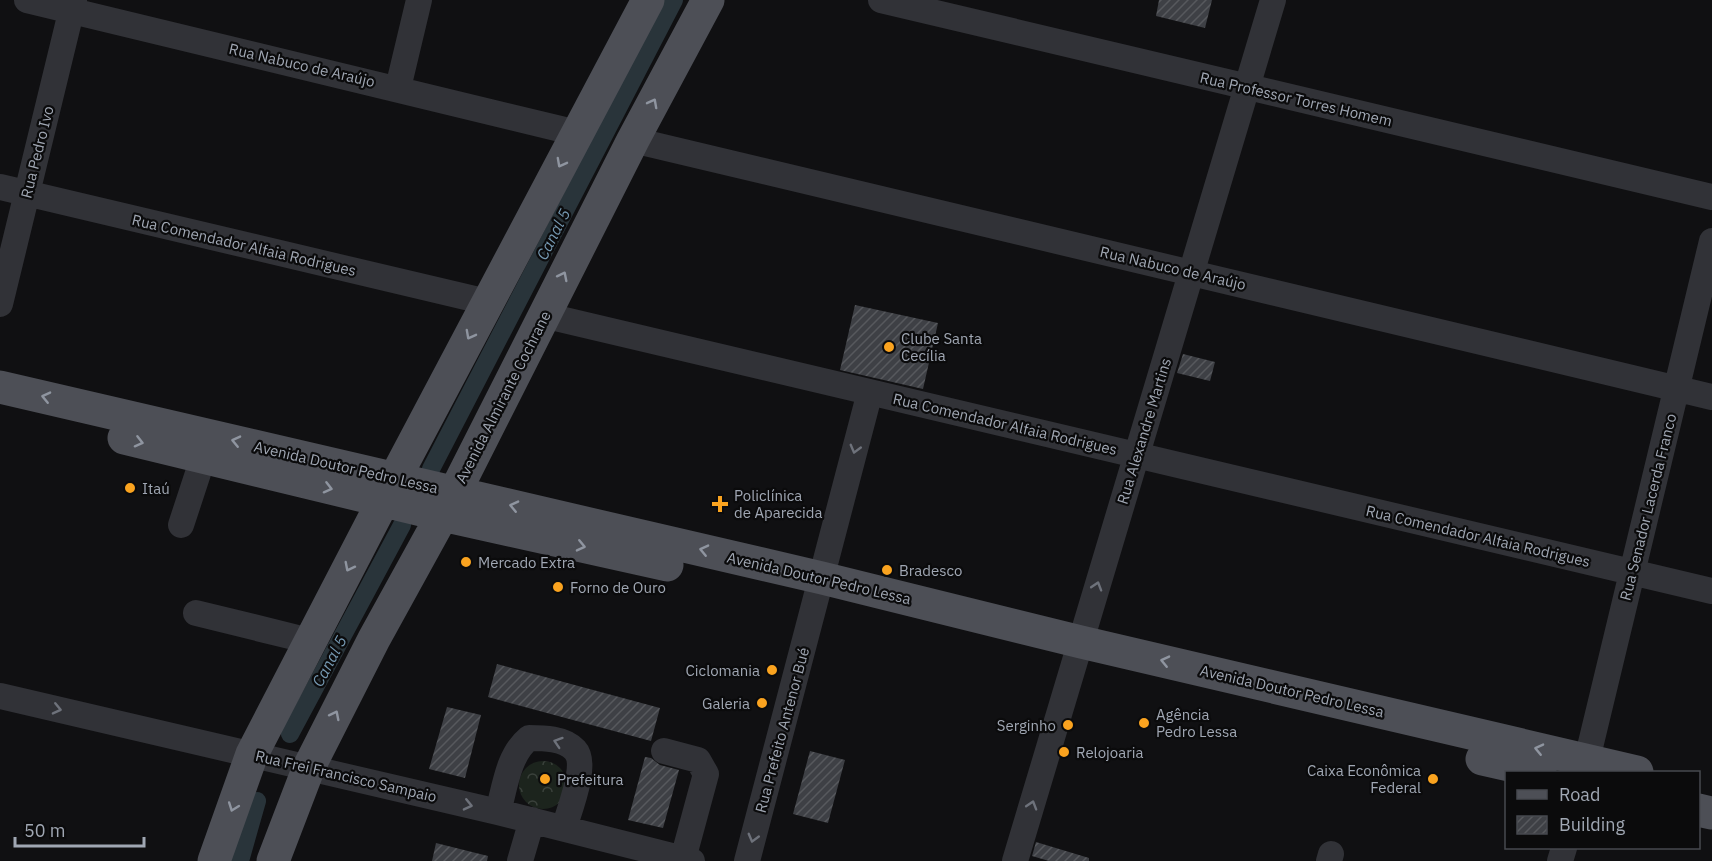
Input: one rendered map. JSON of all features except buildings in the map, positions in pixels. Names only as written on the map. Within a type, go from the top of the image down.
[{"type":"main road","points":[[214,861],[254,755],[310,641],[648,0]]},
{"type":"main road","name":"Avenida Almirante Cochrane","points":[[273,861],[303,766],[448,504],[633,140],[708,0]]},
{"type":"main road","name":"Avenida Doutor Pedro Lessa","points":[[0,387],[448,504],[819,588],[1078,652],[1536,771]]},
{"type":"main road","name":"Avenida Doutor Pedro Lessa","points":[[0,409],[203,458],[389,489]]},
{"type":"main road","name":"Avenida Doutor Pedro Lessa","points":[[1078,652],[1586,766],[1628,771]]},
{"type":"street","name":"Rua Nabuco de Araújo","points":[[27,0],[73,5],[577,133]]},
{"type":"street","points":[[398,88],[418,0]]},
{"type":"street","name":"Rua Professor Torres Homem","points":[[881,0],[1712,197]]},
{"type":"street","name":"Rua Alexandre Martins","points":[[1015,861],[1273,0]]},
{"type":"street","name":"Rua Pedro Ivo","points":[[1,298],[73,5]]},
{"type":"street","name":"Rua Nabuco de Araújo","points":[[633,140],[1712,397]]},
{"type":"street","name":"Rua Comendador Alfaia Rodrigues","points":[[0,187],[487,302]]},
{"type":"street","name":"Rua Senador Lacerda Franco","points":[[1586,766],[1712,241]]},
{"type":"street","name":"Rua Comendador Alfaia Rodrigues","points":[[543,315],[1712,591]]},
{"type":"street","name":"Rua Prefeito Antenor Bué","points":[[747,861],[870,392]]},
{"type":"street","points":[[181,525],[203,458]]},
{"type":"street","points":[[196,613],[310,641]]},
{"type":"street","name":"Rua Frei Francisco Sampaio","points":[[0,696],[532,820],[687,860]]},
{"type":"street","points":[[498,812],[511,764],[519,746],[529,738],[555,740],[576,750],[580,762],[578,780],[564,828]]},
{"type":"street","points":[[664,751],[698,760],[706,774],[687,860]]},
{"type":"street","points":[[520,861],[532,820]]},
{"type":"green space","points":[[543,761],[560,768],[567,785],[560,802],[543,809],[526,802],[519,785],[526,768]]},
{"type":"waterway","name":"Canal 5","points":[[431,469],[674,0]]},
{"type":"waterway","name":"Canal 5","points":[[290,734],[402,525]]},
{"type":"waterway","name":"Canal 5","points":[[240,861],[257,801]]},
{"type":"place","name":"Clube Santa Cecília","points":[[889,347]]},
{"type":"place","name":"Itaú","points":[[130,488]]},
{"type":"place","name":"Policlínica de Aparecida","points":[[720,504]]},
{"type":"place","name":"Mercado Extra","points":[[466,562]]},
{"type":"place","name":"Bradesco","points":[[887,570]]},
{"type":"place","name":"Forno de Ouro","points":[[558,587]]},
{"type":"place","name":"Ciclomania","points":[[772,670]]},
{"type":"place","name":"Galeria","points":[[762,703]]},
{"type":"place","name":"Agência Pedro Lessa","points":[[1144,723]]},
{"type":"place","name":"Serginho","points":[[1068,725]]},
{"type":"place","name":"Relojoaria","points":[[1064,752]]},
{"type":"place","name":"Prefeitura","points":[[545,779]]},
{"type":"place","name":"Caixa Econômica Federal","points":[[1433,779]]}]
